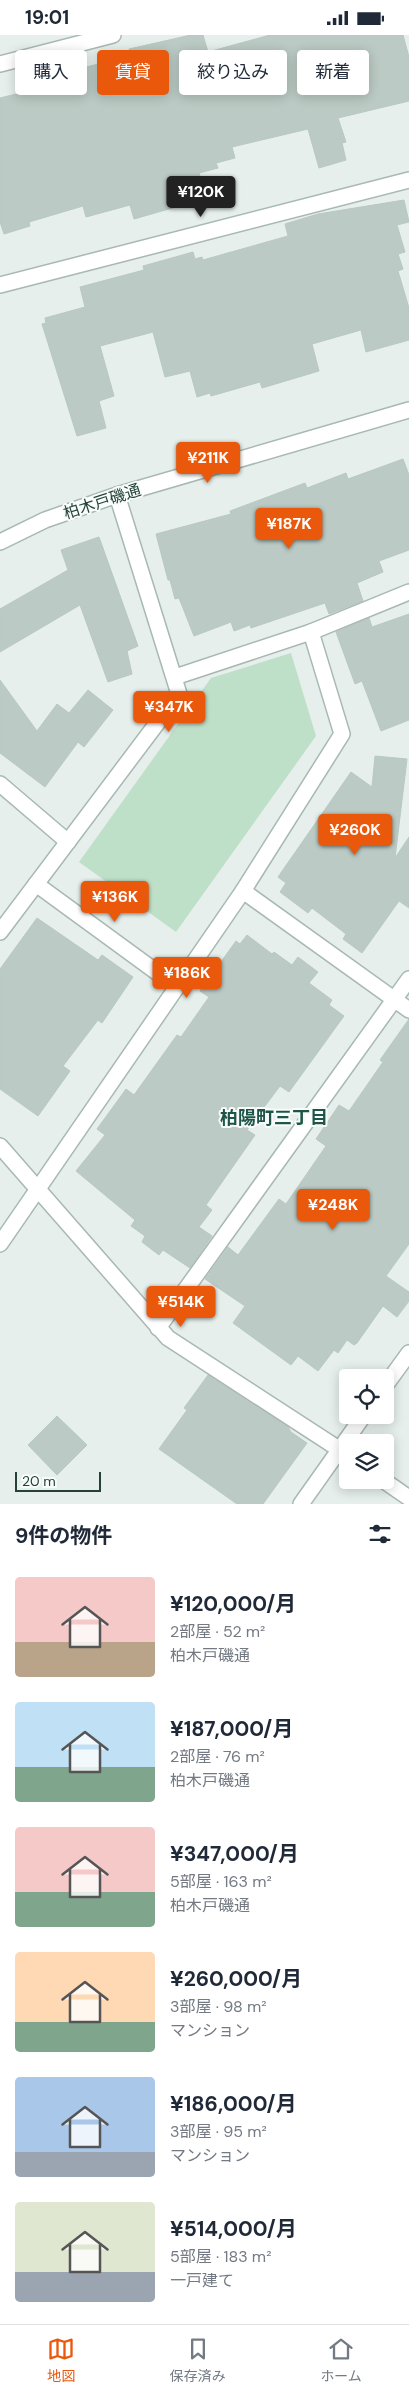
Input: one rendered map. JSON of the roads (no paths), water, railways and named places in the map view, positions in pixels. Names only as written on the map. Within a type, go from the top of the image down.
[{"type":"street","points":[[0,64],[112,35]]},
{"type":"street","points":[[0,285],[409,180]]},
{"type":"street","name":"柏木戸磯通","points":[[0,542],[46,520],[117,495],[409,410]]},
{"type":"street","points":[[0,932],[179,694],[117,495]]},
{"type":"street","points":[[175,677],[311,632],[409,593]]},
{"type":"street","points":[[0,1244],[243,891],[342,733],[311,632]]},
{"type":"street","points":[[0,784],[68,841]]},
{"type":"street","points":[[36,884],[177,987]]},
{"type":"street","points":[[243,891],[409,1010]]},
{"type":"street","points":[[158,1328],[409,979]]},
{"type":"street","points":[[0,1146],[168,1338],[339,1449]]},
{"type":"street","points":[[394,1374],[409,1353]]},
{"type":"street","points":[[301,1504],[339,1458]]},
{"type":"street","points":[[394,1487],[409,1498]]},
{"type":"district","name":"柏陽町三丁目","points":[[274,1118]]}]
